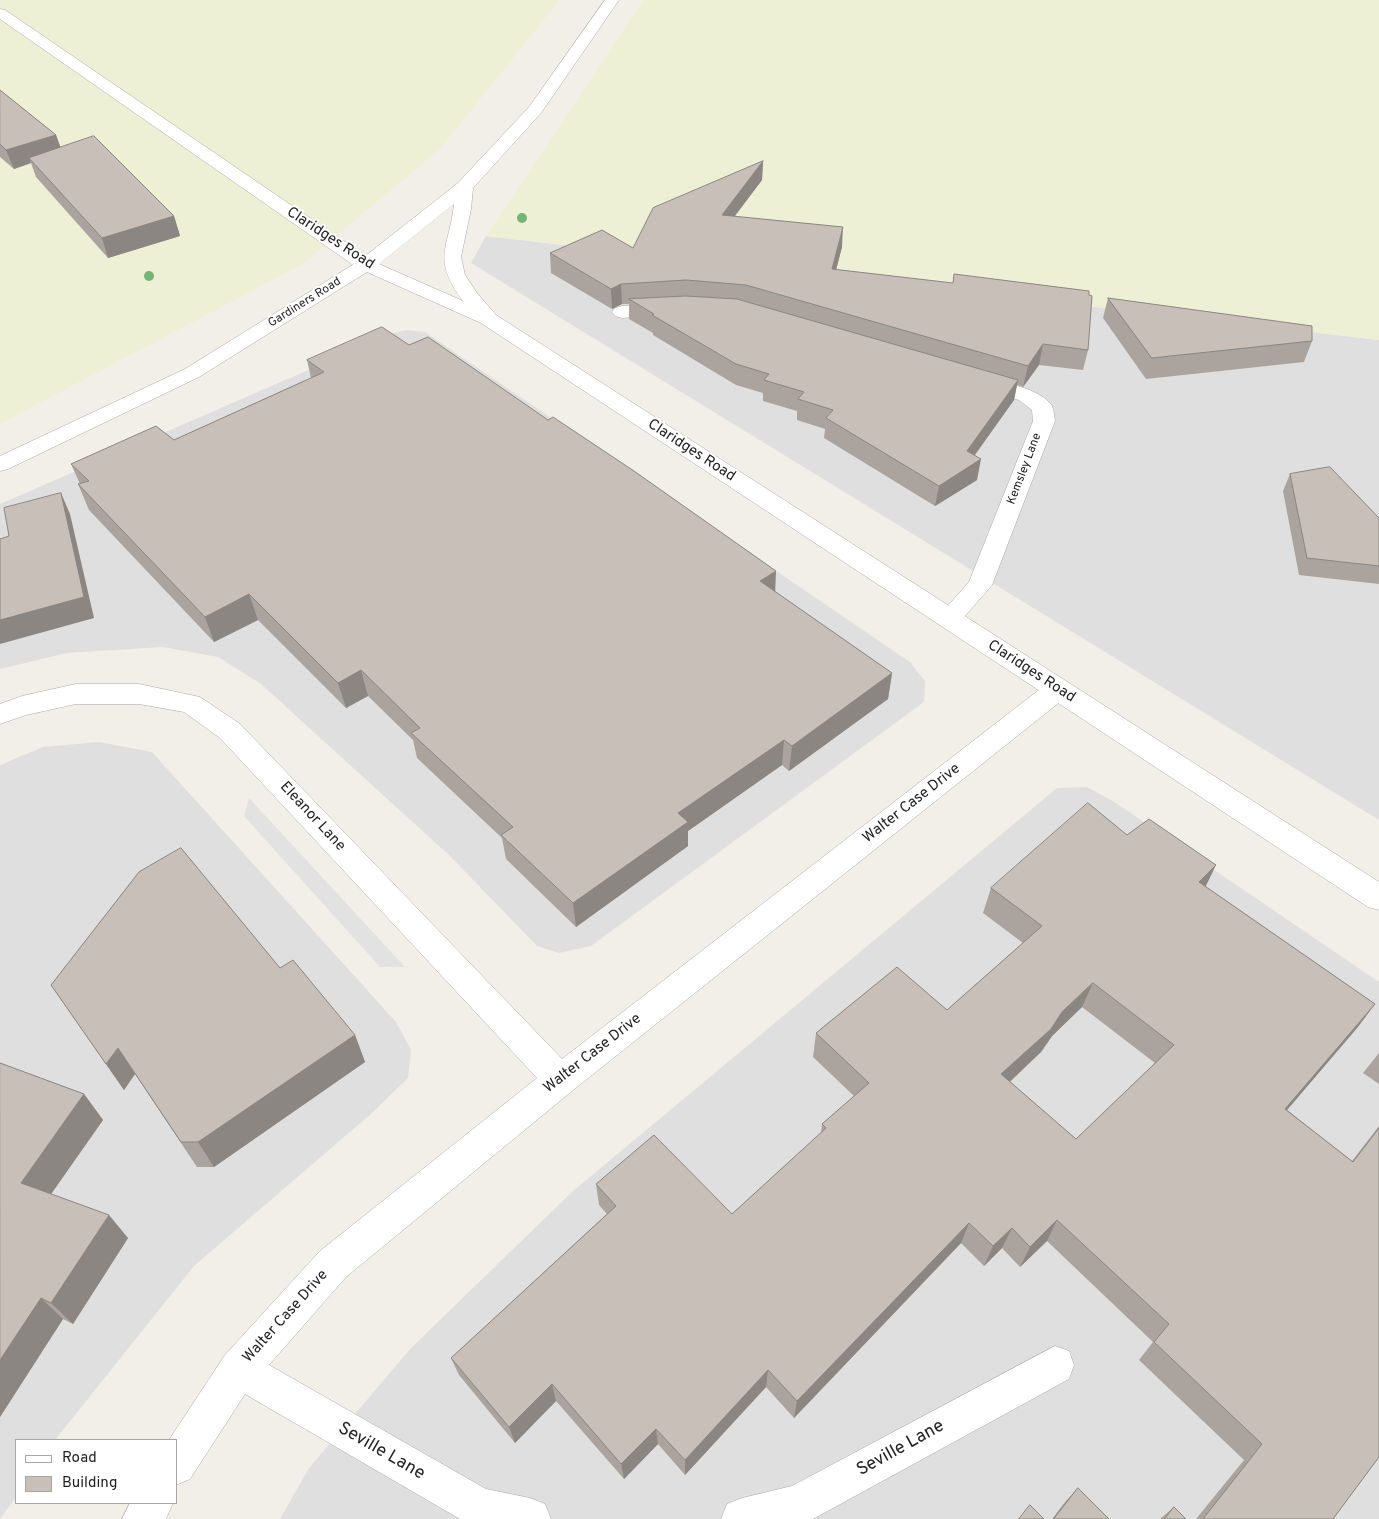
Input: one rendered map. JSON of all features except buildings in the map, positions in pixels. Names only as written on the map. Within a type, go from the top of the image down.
[{"type":"street","name":"Gardiners Road","points":[[0,464],[192,373],[366,265],[464,187],[535,110],[612,0]]},
{"type":"street","name":"Claridges Road","points":[[0,13],[366,265],[488,318],[1379,898]]},
{"type":"street","points":[[464,187],[462,209],[452,257],[456,275],[464,289],[488,318]]},
{"type":"street","points":[[622,312],[686,308]]},
{"type":"street","name":"Kemsley Lane","points":[[949,618],[980,585],[1044,420],[1042,407],[1026,396],[961,376]]},
{"type":"street","name":"Walter Case Drive","points":[[178,1463],[239,1369],[332,1264],[560,1080],[1058,690]]},
{"type":"street","name":"Eleanor Lane","points":[[0,714],[22,706],[76,694],[139,694],[191,704],[230,730],[560,1080]]},
{"type":"street","name":"Seville Lane","points":[[742,1519],[798,1505],[1055,1365]]},
{"type":"street","name":"Seville Lane","points":[[239,1369],[480,1508],[530,1519]]},
{"type":"street","points":[[144,1519],[152,1504]]},
{"type":"shaded area","points":[[486,236],[1379,340],[1379,820],[471,263]]},
{"type":"shaded area","points":[[406,330],[425,332],[910,662],[925,681],[924,702],[591,946],[559,953],[537,946],[450,856],[261,684],[218,657],[163,647],[67,653],[0,669],[0,504],[391,334]]},
{"type":"shaded area","points":[[99,742],[152,752],[396,1022],[411,1050],[408,1078],[372,1113],[194,1266],[56,1439],[15,1439],[15,1498],[0,1519],[0,765],[43,747]]},
{"type":"shaded area","points":[[1087,787],[1116,803],[1379,982],[1379,1519],[280,1519],[309,1468],[411,1348],[573,1191],[1057,788]]},
{"type":"shaded area","points":[[249,798],[405,967],[380,967],[244,816]]},
{"type":"green space","points":[[0,0],[560,0],[441,148],[303,264],[0,424]]},
{"type":"green space","points":[[643,0],[1379,0],[1379,340],[486,236]]}]
